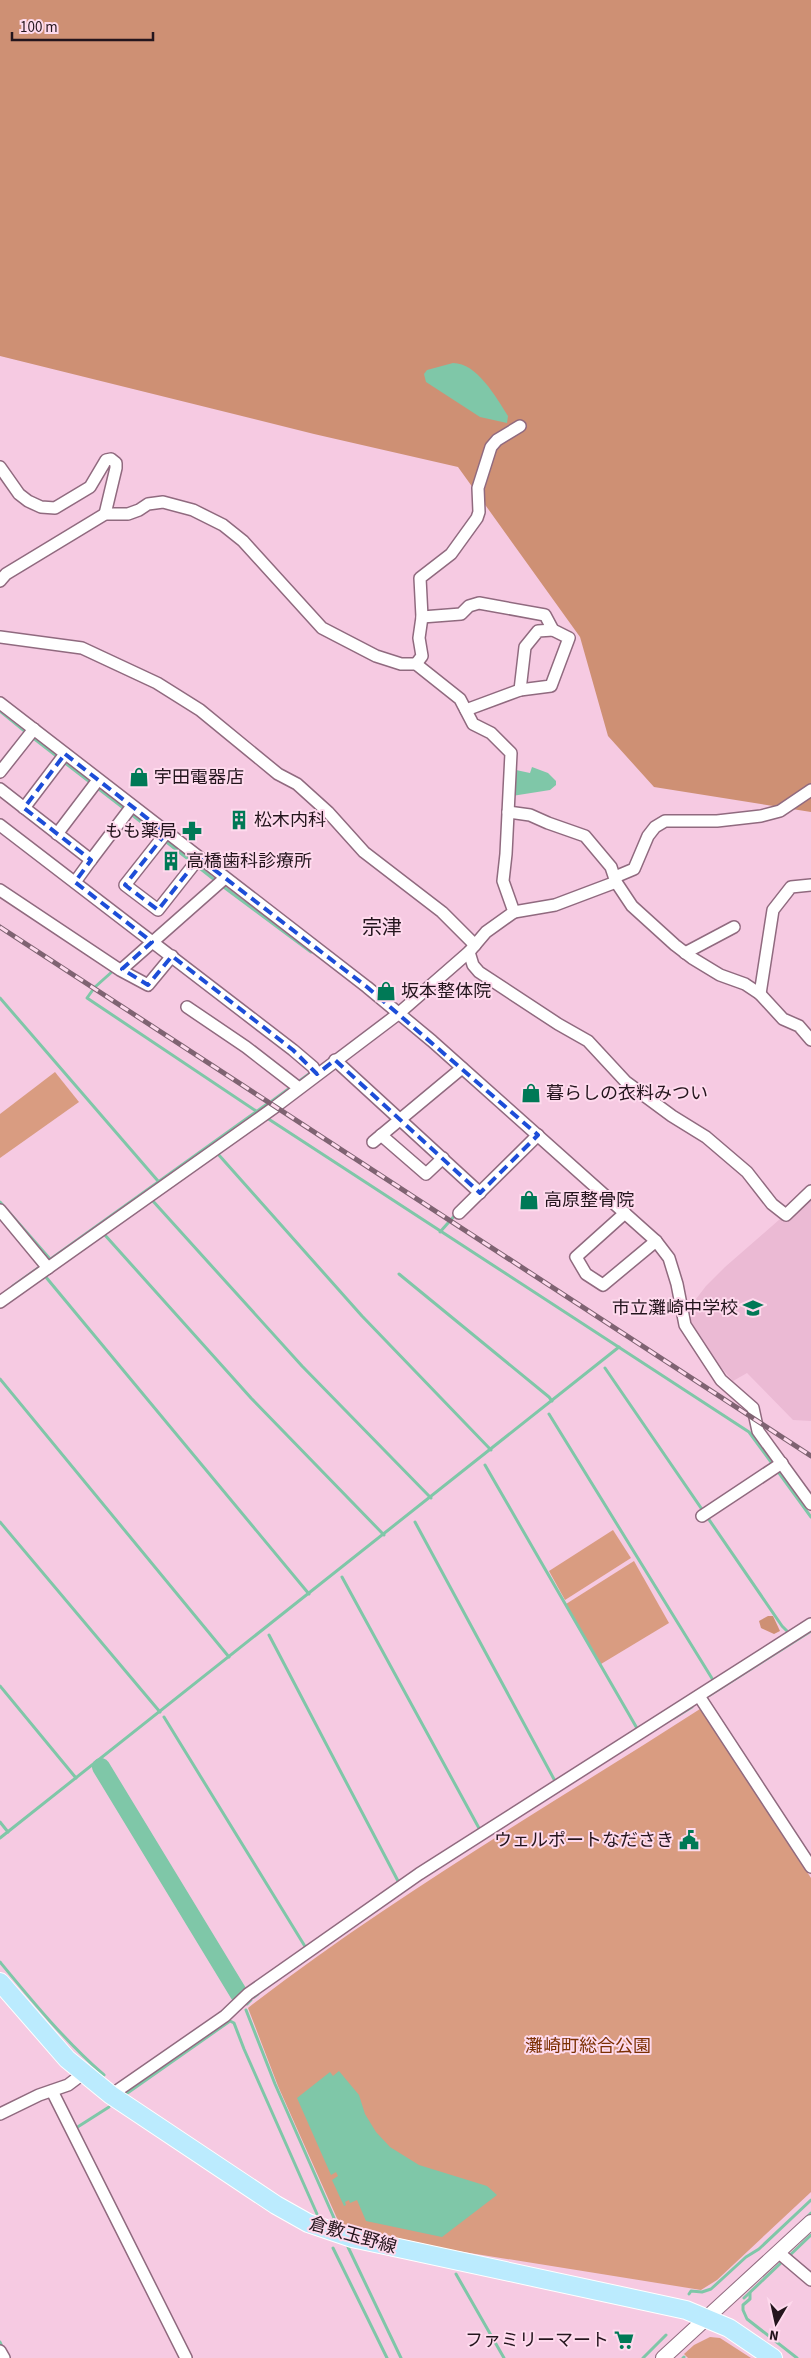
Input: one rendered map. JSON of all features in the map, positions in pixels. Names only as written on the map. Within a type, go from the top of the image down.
[{"type":"main road","name":"倉敷玉野線","points":[[0,1982],[53,2045],[110,2095],[259,2195],[292,2214],[323,2229],[378,2244],[672,2306],[706,2317],[746,2339],[773,2358]]},
{"type":"street","points":[[416,664],[422,656],[419,638],[422,617],[420,578],[451,554],[477,518],[479,512],[478,488],[491,447],[498,440],[520,426]]},
{"type":"street","points":[[0,467],[19,494],[28,501],[41,506],[55,508],[90,487],[106,460],[111,459],[116,462],[116,468],[105,514]]},
{"type":"street","points":[[0,581],[6,574],[105,514],[128,514],[148,504],[163,502],[193,510],[223,525],[243,541],[322,628],[376,656],[401,664],[416,664],[460,699],[473,724],[491,733],[511,753],[503,881],[514,912]]},
{"type":"street","points":[[422,617],[461,614],[469,606],[479,603],[546,615],[553,630]]},
{"type":"street","points":[[466,710],[520,690],[551,686],[569,638],[553,630],[538,631],[525,647],[520,690]]},
{"type":"street","points":[[0,637],[82,648],[157,683],[200,710],[278,774],[297,784],[328,812],[364,852],[377,860],[395,877],[442,912],[472,948],[474,965],[480,972],[588,1041],[626,1082],[672,1116],[706,1137],[747,1172],[772,1204],[786,1215],[811,1191]]},
{"type":"street","points":[[0,703],[31,733],[95,784],[221,881],[295,930],[398,1014],[462,1068],[656,1241],[669,1258],[677,1284],[685,1325],[721,1380],[753,1408],[758,1431],[778,1466],[811,1504]]},
{"type":"street","points":[[0,772],[31,733]]},
{"type":"street","points":[[24,808],[62,758]]},
{"type":"street","points":[[57,834],[95,784]]},
{"type":"street","points":[[0,790],[91,860]]},
{"type":"street","points":[[0,1302],[45,1265],[264,1115],[296,1085],[315,1071],[335,1060],[398,1014],[472,948],[486,932],[514,912],[555,905],[616,879],[634,869],[648,836],[655,827],[665,821],[717,821],[761,816],[780,811],[811,790]]},
{"type":"street","points":[[77,879],[129,810]]},
{"type":"street","points":[[508,812],[530,814],[548,823],[585,836],[611,867],[632,906],[685,953],[720,975],[745,984],[760,994],[783,1019],[799,1026],[811,1040]]},
{"type":"street","points":[[0,825],[77,879],[150,940],[315,1071]]},
{"type":"street","points":[[163,837],[126,885],[158,910],[196,862]]},
{"type":"street","points":[[118,970],[150,940],[221,881]]},
{"type":"street","points":[[760,994],[773,910],[791,887],[811,885]]},
{"type":"street","points":[[0,890],[118,970],[148,985],[172,956]]},
{"type":"street","points":[[685,953],[734,927]]},
{"type":"street","points":[[187,1007],[246,1047],[296,1085]]},
{"type":"street","points":[[335,1060],[480,1193]]},
{"type":"street","points":[[443,1158],[426,1174],[377,1139],[462,1068]]},
{"type":"street","points":[[459,1213],[538,1135]]},
{"type":"street","points":[[0,1210],[45,1265]]},
{"type":"street","points":[[625,1213],[576,1257],[586,1274],[603,1285],[656,1241]]},
{"type":"street","points":[[704,1515],[778,1466]]},
{"type":"street","points":[[110,2095],[226,2015],[248,1994],[419,1874],[811,1624]]},
{"type":"street","points":[[699,1696],[811,1867]]},
{"type":"street","points":[[0,2122],[68,2085],[84,2074]]},
{"type":"street","points":[[0,2114],[39,2095],[53,2093]]},
{"type":"street","points":[[53,2093],[186,2358]]},
{"type":"street","points":[[663,2358],[706,2317],[783,2257],[811,2222]]},
{"type":"street","points":[[783,2257],[811,2280]]},
{"type":"street","points":[[0,2351],[4,2358]]},
{"type":"highlighted area","points":[[65,754],[166,833],[125,885],[158,910],[199,858],[367,987],[538,1135],[480,1193],[335,1060],[317,1074],[293,1050],[172,956],[148,985],[122,969],[152,942],[75,882],[91,860],[24,808]]},
{"type":"shaded area","points":[[0,0],[811,0],[811,812],[654,787],[608,736],[580,637],[458,467],[314,434],[0,356]]},
{"type":"shaded area","points":[[453,363],[462,364],[485,382],[508,416],[507,423],[480,417],[426,382],[424,374],[427,370]]},
{"type":"shaded area","points":[[532,767],[548,773],[556,781],[556,785],[550,790],[512,796],[516,770],[530,773]]},
{"type":"shaded area","name":"市立灘崎中学校","points":[[811,1195],[811,1421],[793,1420],[747,1373],[733,1381],[709,1354],[692,1323],[689,1313],[700,1303],[696,1299],[706,1286],[725,1267],[780,1219],[784,1220]]},
{"type":"shaded area","points":[[768,1616],[773,1616],[780,1631],[774,1634],[761,1628],[759,1621]]},
{"type":"shaded area","points":[[339,2071],[359,2095],[365,2114],[376,2132],[390,2147],[419,2165],[487,2186],[497,2195],[442,2237],[366,2221],[357,2200],[350,2203],[349,2200],[345,2202],[346,2205],[344,2206],[332,2180],[338,2176],[336,2172],[331,2175],[297,2098],[330,2072],[333,2076]]},
{"type":"green space","points":[[55,1072],[79,1102],[0,1158],[0,1114]]},
{"type":"green space","points":[[613,1530],[631,1558],[565,1600],[549,1571]]},
{"type":"green space","points":[[634,1561],[669,1623],[601,1664],[566,1604]]},
{"type":"green space","name":"灘崎町総合公園","points":[[700,1709],[811,1878],[811,2192],[717,2280],[701,2290],[451,2250],[340,2225],[278,2086],[248,2008],[302,1967],[414,1890]]},
{"type":"green space","points":[[710,2337],[720,2338],[751,2358],[688,2358],[684,2354],[694,2345]]},
{"type":"waterway","points":[[0,711],[27,733]]},
{"type":"waterway","points":[[32,737],[59,758]]},
{"type":"waterway","points":[[64,762],[126,810]]},
{"type":"waterway","points":[[131,814],[159,836]]},
{"type":"waterway","points":[[164,840],[216,881]]},
{"type":"waterway","points":[[221,885],[311,952]]},
{"type":"waterway","points":[[95,987],[114,970]]},
{"type":"waterway","points":[[92,991],[87,998],[259,1113]]},
{"type":"waterway","points":[[0,998],[158,1181]]},
{"type":"waterway","points":[[272,1101],[313,1071]]},
{"type":"waterway","points":[[13,1286],[267,1104]]},
{"type":"waterway","points":[[267,1118],[749,1432],[811,1517]]},
{"type":"waterway","points":[[218,1154],[362,1316],[491,1450]]},
{"type":"waterway","points":[[152,1200],[302,1366],[431,1498]]},
{"type":"waterway","points":[[0,1202],[50,1259]]},
{"type":"waterway","points":[[440,1232],[456,1214]]},
{"type":"waterway","points":[[104,1234],[251,1398],[384,1535]]},
{"type":"waterway","points":[[399,1274],[552,1401]]},
{"type":"waterway","points":[[45,1276],[309,1594]]},
{"type":"waterway","points":[[0,1838],[619,1347]]},
{"type":"waterway","points":[[605,1368],[782,1626],[789,1633]]},
{"type":"waterway","points":[[0,1379],[229,1657]]},
{"type":"waterway","points":[[549,1414],[713,1680]]},
{"type":"waterway","points":[[485,1465],[638,1730]]},
{"type":"waterway","points":[[0,1522],[160,1712]]},
{"type":"waterway","points":[[415,1522],[555,1781]]},
{"type":"waterway","points":[[342,1577],[480,1830]]},
{"type":"waterway","points":[[710,1695],[811,1631]]},
{"type":"waterway","points":[[269,1635],[398,1881]]},
{"type":"waterway","points":[[0,1686],[76,1778]]},
{"type":"waterway","points":[[674,1718],[692,1707]]},
{"type":"waterway","points":[[164,1717],[306,1948]]},
{"type":"waterway","points":[[101,1767],[239,1994]]},
{"type":"waterway","points":[[0,1822],[8,1832]]},
{"type":"waterway","points":[[0,1962],[63,2035],[104,2075]]},
{"type":"waterway","points":[[254,1997],[258,1994]]},
{"type":"waterway","points":[[247,2004],[251,2000]]},
{"type":"waterway","points":[[246,2010],[275,2084],[334,2218]]},
{"type":"waterway","points":[[126,2094],[230,2021],[234,2023],[317,2214]]},
{"type":"waterway","points":[[76,2128],[109,2107]]},
{"type":"waterway","points":[[689,2294],[691,2291],[702,2292],[711,2289],[746,2257],[759,2249],[811,2200]]},
{"type":"waterway","points":[[805,2219],[811,2213]]},
{"type":"waterway","points":[[788,2257],[811,2235]]},
{"type":"waterway","points":[[348,2247],[401,2358]]},
{"type":"waterway","points":[[333,2248],[387,2358]]},
{"type":"waterway","points":[[744,2298],[783,2261]]},
{"type":"waterway","points":[[456,2274],[504,2358]]},
{"type":"waterway","points":[[750,2293],[750,2299],[743,2305],[747,2319],[797,2358]]},
{"type":"waterway","points":[[643,2358],[666,2335]]},
{"type":"waterway","points":[[0,2342],[3,2349]]},
{"type":"railway","points":[[0,927],[811,1456]]},
{"type":"place","name":"宇田電器店","points":[[139,777]]},
{"type":"place","name":"松木内科","points":[[239,820]]},
{"type":"place","name":"もも薬局","points":[[192,831]]},
{"type":"place","name":"高橋歯科診療所","points":[[171,861]]},
{"type":"place","name":"坂本整体院","points":[[386,991]]},
{"type":"place","name":"暮らしの衣料みつい","points":[[531,1093]]},
{"type":"place","name":"高原整骨院","points":[[529,1200]]},
{"type":"place","name":"市立灘崎中学校","points":[[753,1308]]},
{"type":"place","name":"ウェルポートなださき","points":[[689,1840]]},
{"type":"place","name":"ファミリーマート","points":[[624,2340]]},
{"type":"district","name":"宗津","points":[[382,927]]}]
